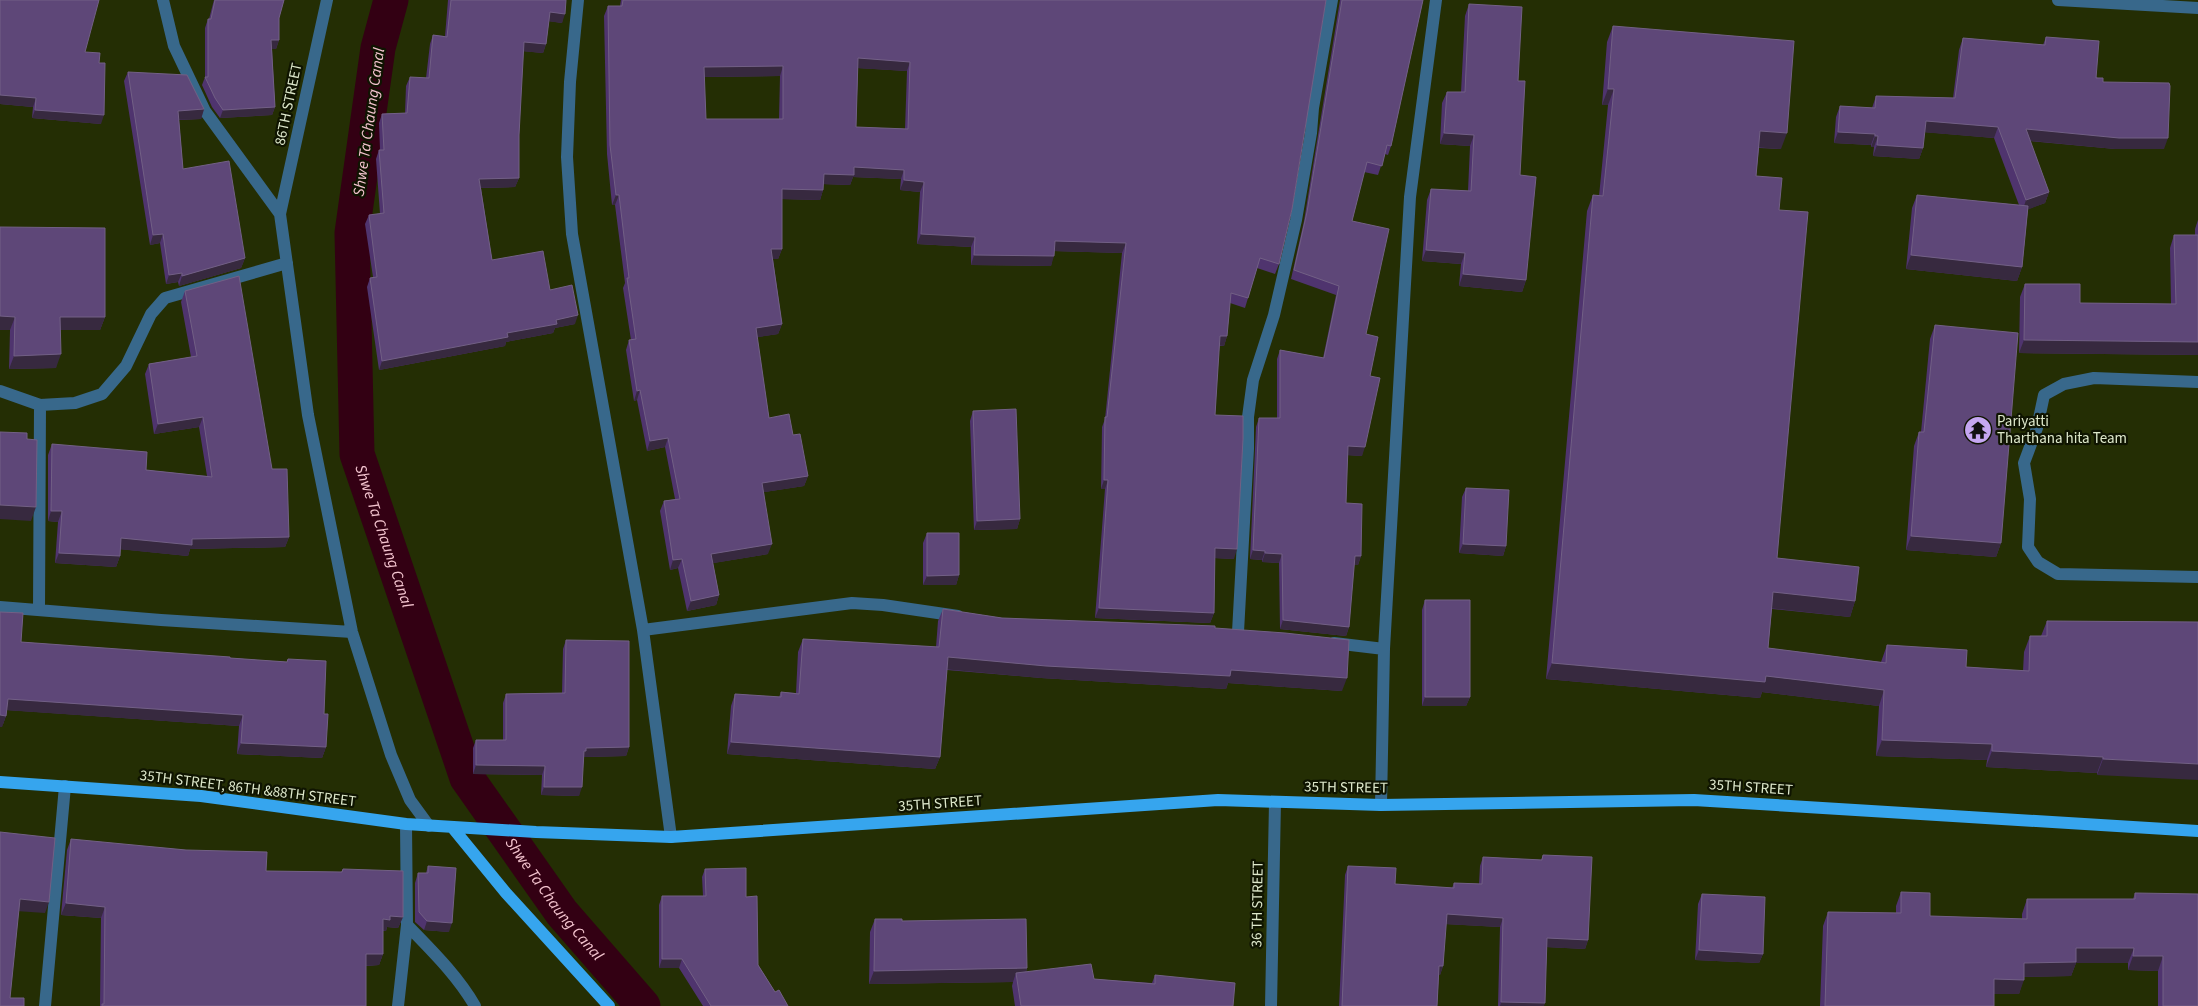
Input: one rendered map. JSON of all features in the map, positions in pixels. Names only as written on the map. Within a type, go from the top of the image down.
[{"type":"main road","name":"35TH STREET, 86TH &88TH STREET","points":[[0,782],[201,796],[406,824],[493,829]]},
{"type":"main road","name":"35TH STREET","points":[[493,829],[671,837],[1218,800],[1381,805],[1694,800],[2198,831]]},
{"type":"main road","points":[[452,827],[506,893],[609,1006]]},
{"type":"street","points":[[163,0],[174,46],[205,111],[280,214],[308,415],[352,632],[392,755],[410,800],[430,826]]},
{"type":"street","name":"86TH STREET","points":[[280,214],[327,0]]},
{"type":"street","points":[[578,0],[570,82],[567,157],[572,234],[643,630],[671,837]]},
{"type":"street","points":[[1238,632],[1248,417],[1253,380],[1274,315],[1296,220],[1332,0]]},
{"type":"street","points":[[1381,805],[1384,649],[1410,197],[1436,0]]},
{"type":"street","points":[[2058,0],[2198,8]]},
{"type":"street","points":[[0,391],[40,405],[75,403],[102,394],[126,366],[151,314],[165,298],[287,264]]},
{"type":"street","points":[[2198,382],[2094,378],[2064,384],[2044,395],[2037,428],[2024,463],[2030,499],[2028,547],[2038,562],[2058,574],[2198,577]]},
{"type":"street","points":[[39,610],[40,405]]},
{"type":"street","points":[[643,630],[852,603],[883,605],[969,618]]},
{"type":"street","points":[[0,607],[352,632]]},
{"type":"street","points":[[1326,642],[1384,649]]},
{"type":"street","points":[[45,1006],[65,786]]},
{"type":"street","name":"36 TH STREET","points":[[1271,1006],[1275,802]]},
{"type":"street","points":[[398,1006],[407,925],[406,824]]},
{"type":"street","points":[[407,925],[450,970],[463,986],[475,1006]]},
{"type":"building","points":[[0,0],[99,0],[85,52],[100,53],[99,63],[105,63],[104,115],[35,110],[36,98],[0,95]]},
{"type":"building","points":[[215,0],[284,0],[279,18],[279,40],[271,40],[275,107],[223,110],[215,98],[205,77],[208,77],[208,19],[211,19]]},
{"type":"building","points":[[451,0],[566,0],[565,14],[550,12],[546,44],[524,42],[519,135],[519,178],[479,179],[492,260],[543,251],[550,290],[572,285],[578,315],[556,320],[557,324],[507,333],[508,337],[382,361],[370,278],[377,277],[369,215],[384,213],[379,150],[384,150],[382,114],[407,113],[410,77],[429,78],[433,35],[447,37]]},
{"type":"building","points":[[623,0],[1326,0],[1292,209],[1279,264],[1260,258],[1248,298],[1231,293],[1227,336],[1220,336],[1215,415],[1243,416],[1243,439],[1237,549],[1215,548],[1214,613],[1099,608],[1108,480],[1104,480],[1105,417],[1107,417],[1126,243],[1055,241],[1054,256],[974,255],[975,237],[921,234],[924,182],[904,180],[904,170],[854,167],[854,175],[824,174],[823,190],[782,189],[782,249],[771,249],[782,324],[756,328],[769,418],[789,414],[793,435],[800,434],[808,476],[762,483],[772,544],[711,554],[719,595],[691,601],[682,559],[673,560],[664,501],[680,499],[668,438],[650,441],[640,390],[637,391],[629,340],[636,339],[627,278],[629,278],[619,195],[616,195],[610,145],[608,6],[622,6]],"holes":[[[858,58],[910,62],[908,129],[856,127]],[[783,66],[783,119],[706,119],[704,67]]]},
{"type":"building","points":[[1342,0],[1423,0],[1391,146],[1387,145],[1382,166],[1367,162],[1352,221],[1389,229],[1366,334],[1378,337],[1370,376],[1380,378],[1365,447],[1348,446],[1346,503],[1362,504],[1361,556],[1355,556],[1349,627],[1283,620],[1282,554],[1253,550],[1259,418],[1280,418],[1280,350],[1324,358],[1339,286],[1294,270],[1307,212]]},
{"type":"building","points":[[1469,4],[1522,7],[1518,81],[1525,81],[1520,175],[1536,177],[1526,280],[1463,274],[1465,253],[1426,250],[1431,189],[1471,191],[1474,135],[1444,133],[1447,92],[1465,92]]},
{"type":"building","points":[[1613,26],[1794,41],[1787,133],[1760,131],[1756,176],[1782,178],[1779,210],[1808,212],[1777,558],[1859,567],[1855,601],[1773,592],[1768,648],[1886,663],[1887,645],[1967,650],[1966,667],[2029,671],[2030,636],[2047,636],[2047,621],[2198,622],[2198,764],[1992,751],[1992,744],[1882,740],[1884,690],[1766,676],[1765,682],[1552,663],[1593,195],[1603,196],[1614,89],[1608,89]]},
{"type":"building","points":[[2046,37],[2099,41],[2096,78],[2103,78],[2103,82],[2169,83],[2168,138],[2119,138],[2026,129],[2049,192],[2026,200],[1998,127],[1926,121],[1923,148],[1877,145],[1878,136],[1875,136],[1875,134],[1838,132],[1840,106],[1875,108],[1876,96],[1955,98],[1963,38],[2045,45]]},
{"type":"building","points":[[128,72],[187,75],[204,109],[178,111],[183,169],[229,161],[245,258],[182,276],[182,273],[169,275],[163,234],[153,235]]},
{"type":"building","points":[[1917,195],[2028,206],[2022,267],[1911,255]]},
{"type":"building","points":[[0,227],[105,228],[105,317],[60,317],[61,354],[14,356],[15,317],[0,316]]},
{"type":"building","points":[[2174,235],[2198,235],[2198,342],[2024,340],[2025,284],[2080,284],[2080,303],[2176,304]]},
{"type":"building","points":[[239,276],[272,469],[287,469],[289,537],[192,539],[192,545],[121,538],[120,556],[59,553],[62,511],[51,511],[52,444],[147,452],[146,470],[212,477],[203,417],[158,424],[149,364],[197,356],[185,291]]},
{"type":"building","points":[[1935,325],[2018,333],[2001,543],[1911,536],[1919,432],[1924,432]]},
{"type":"building","points":[[1016,409],[1020,519],[977,521],[973,411]]},
{"type":"building","points":[[0,432],[27,433],[27,439],[37,440],[36,507],[0,505]]},
{"type":"building","points":[[1466,488],[1509,490],[1506,546],[1463,544]]},
{"type":"building","points":[[927,533],[959,533],[959,575],[927,576]]},
{"type":"building","points":[[1425,600],[1470,600],[1470,697],[1425,697]]},
{"type":"building","points":[[943,609],[1002,618],[1215,626],[1215,628],[1349,640],[1347,678],[1231,670],[1230,676],[1046,666],[948,657],[940,757],[731,742],[735,694],[781,697],[781,692],[799,694],[803,639],[939,647]]},
{"type":"building","points":[[0,612],[23,613],[21,642],[287,662],[288,659],[326,661],[324,714],[328,714],[326,747],[241,743],[243,715],[8,699],[6,716],[0,715]]},
{"type":"building","points":[[566,640],[629,641],[629,747],[586,748],[586,751],[584,751],[582,787],[544,787],[545,766],[476,765],[476,740],[506,740],[506,694],[565,693]]},
{"type":"building","points":[[0,832],[55,838],[49,902],[20,899],[10,998],[24,998],[24,1006],[0,1006]]},
{"type":"building","points":[[71,839],[186,850],[267,852],[266,871],[342,872],[343,869],[403,871],[403,917],[390,916],[390,920],[383,919],[383,954],[366,954],[366,1006],[102,1006],[104,1004],[105,907],[66,903]]},
{"type":"building","points":[[1543,855],[1592,857],[1588,940],[1547,938],[1545,1003],[1501,1002],[1503,918],[1447,914],[1443,966],[1439,966],[1437,1006],[1342,1006],[1348,866],[1396,868],[1395,884],[1454,888],[1454,883],[1482,884],[1483,857],[1542,860]]},
{"type":"building","points":[[428,866],[456,868],[452,923],[427,921],[419,912],[418,873],[428,873]]},
{"type":"building","points":[[746,868],[746,897],[757,896],[758,965],[775,992],[779,990],[788,1006],[711,1006],[682,959],[662,959],[662,896],[706,896],[705,869]]},
{"type":"building","points":[[1901,892],[1930,893],[1930,916],[2027,919],[2027,899],[2135,899],[2135,893],[2198,894],[2198,1006],[2163,1006],[2163,956],[2133,956],[2134,948],[2076,948],[2076,962],[2024,963],[2024,980],[1994,979],[1994,1006],[1825,1006],[1828,912],[1901,913]]},
{"type":"building","points":[[1702,894],[1765,897],[1763,954],[1699,950]]},
{"type":"building","points":[[875,919],[902,919],[902,921],[1026,919],[1027,968],[874,971]]},
{"type":"building","points":[[1091,964],[1094,979],[1155,984],[1155,975],[1235,983],[1233,1006],[1021,1006],[1016,973]]},
{"type":"waterway","name":"Shwe Ta Chaung Canal","points":[[391,0],[378,48],[352,233],[357,454],[467,778],[562,913],[643,1006]]},
{"type":"place","name":"Pariyatti Tharthana hita Team","points":[[1978,430]]}]
